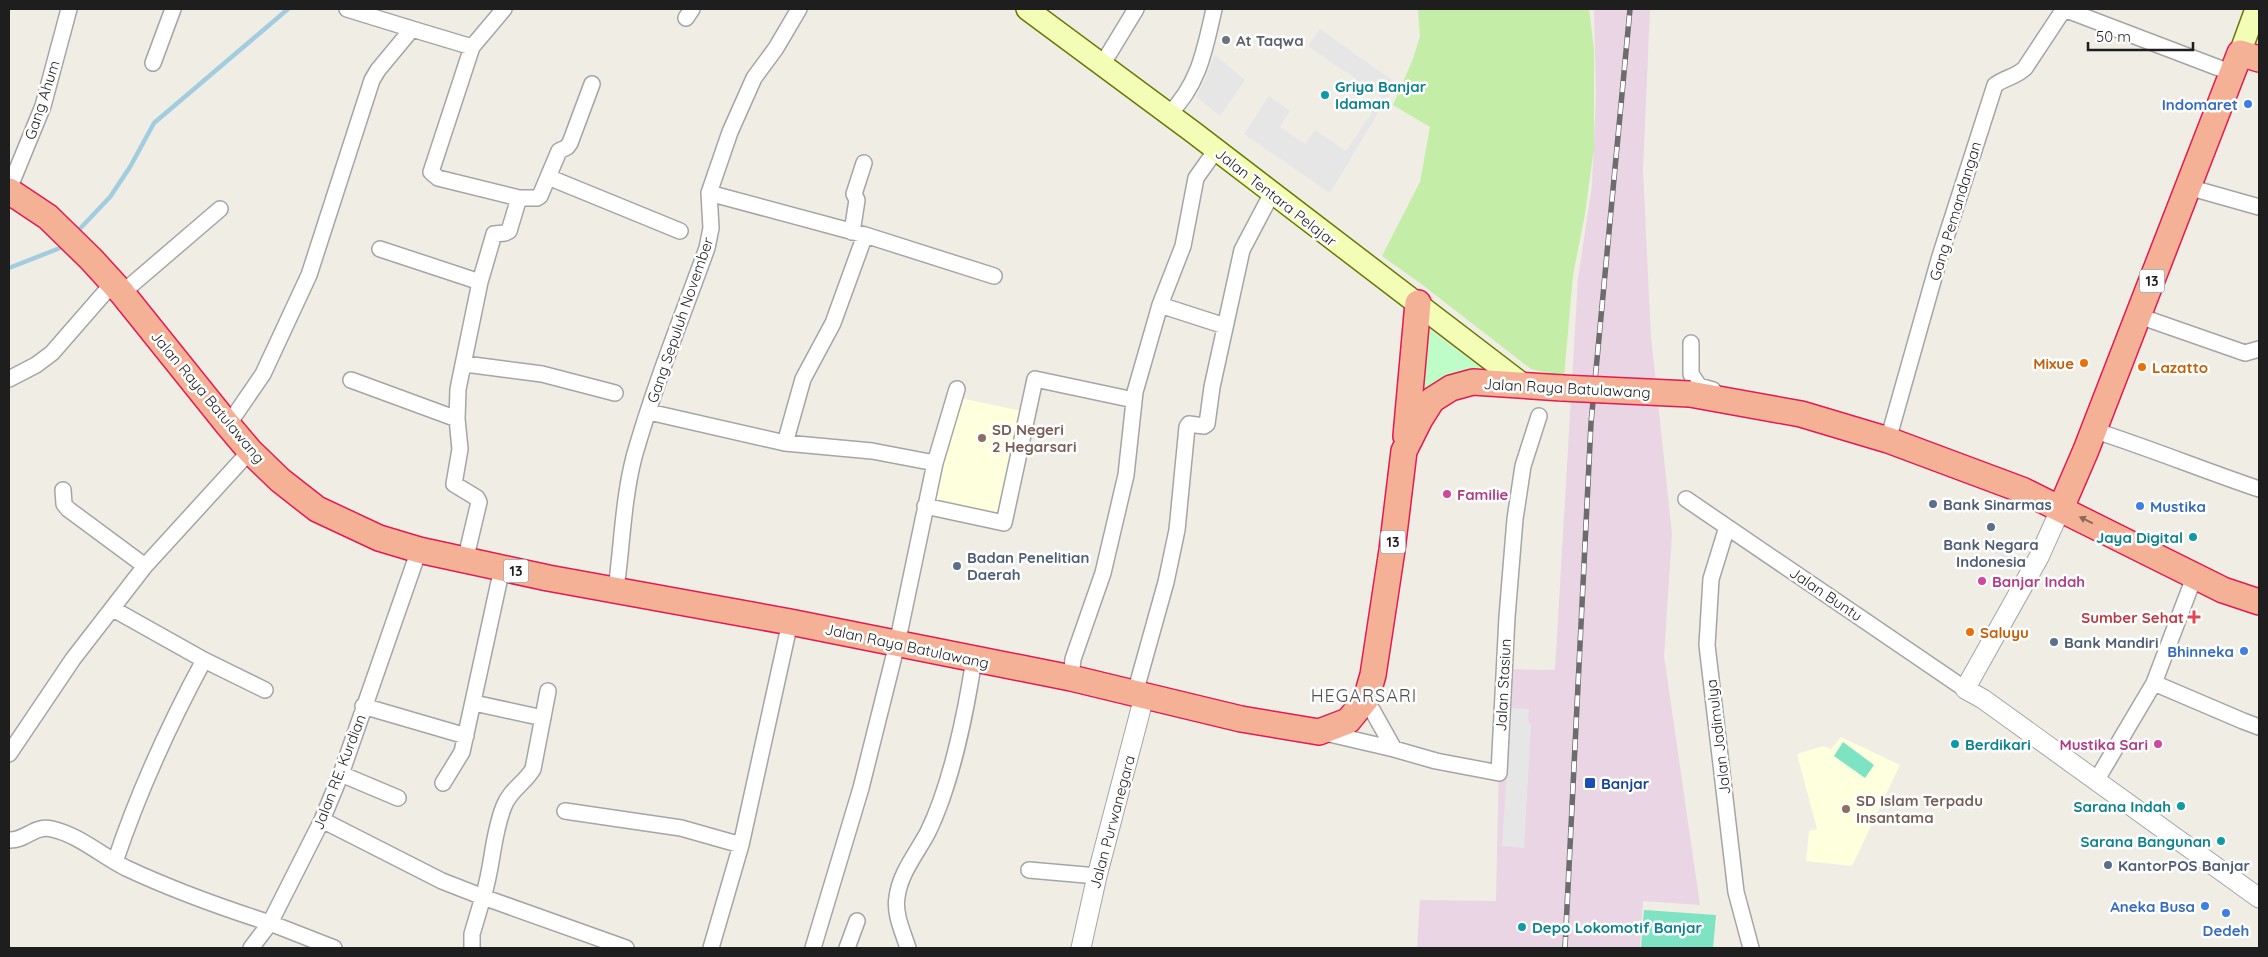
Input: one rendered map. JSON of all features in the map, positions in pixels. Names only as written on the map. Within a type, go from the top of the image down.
[{"type":"highway","name":"13","points":[[2061,508],[2188,187],[2244,62]]},
{"type":"highway","name":"Jalan Raya Batulawang","points":[[9,190],[48,217],[117,288],[250,451],[280,480],[317,509],[378,538],[419,550],[548,578],[790,622],[1071,678],[1241,719],[1319,732],[1348,721],[1366,699],[1373,675],[1392,550],[1404,451],[1432,400],[1451,388],[1473,382],[1690,394],[1801,414],[1883,438]]},
{"type":"highway","points":[[1404,451],[1409,418],[1418,303]]},
{"type":"highway","name":"13","points":[[1883,438],[2022,490],[2223,590],[2259,602]]},
{"type":"main road","name":"Jalan Tentara Pelajar","points":[[1027,9],[1216,150],[1525,386]]},
{"type":"main road","points":[[2244,62],[2256,9]]},
{"type":"street","name":"Gang Ahum","points":[[9,190],[43,106],[70,9]]},
{"type":"street","points":[[153,63],[173,9]]},
{"type":"street","points":[[347,9],[472,46]]},
{"type":"street","points":[[504,9],[472,46],[431,172],[438,178],[519,198],[537,198],[540,196],[559,150],[567,147],[570,143],[592,84]]},
{"type":"street","name":"Gang Sepuluh November","points":[[616,589],[628,487],[634,458],[707,248],[710,228],[709,193],[730,132],[754,78],[776,48],[799,9]]},
{"type":"street","points":[[1102,65],[1136,9]]},
{"type":"street","points":[[1168,115],[1183,101],[1200,64],[1214,9]]},
{"type":"street","points":[[2064,9],[2244,62]]},
{"type":"street","name":"Gang Pemandangan","points":[[1883,438],[1942,247],[1995,85],[2005,78],[2017,76],[2025,68],[2064,9]]},
{"type":"street","points":[[228,425],[263,374],[309,275],[372,80],[412,29]]},
{"type":"street","points":[[1071,678],[1073,659],[1103,573],[1126,475],[1134,400],[1160,305],[1183,246],[1196,178],[1216,150]]},
{"type":"street","points":[[785,443],[803,379],[832,323],[858,233],[858,200],[854,194],[864,163]]},
{"type":"street","points":[[548,177],[680,231]]},
{"type":"street","points":[[2188,187],[2259,207]]},
{"type":"street","points":[[709,193],[858,233],[994,276]]},
{"type":"street","points":[[1140,695],[1177,530],[1187,427],[1189,424],[1204,426],[1206,424],[1212,387],[1242,250],[1272,193]]},
{"type":"street","points":[[465,560],[479,502],[477,498],[454,484],[460,449],[457,419],[458,389],[465,364],[480,282],[494,234],[505,234],[509,231],[519,198]]},
{"type":"street","points":[[9,379],[36,366],[52,353],[117,288],[220,208]]},
{"type":"street","points":[[380,249],[480,282]]},
{"type":"street","points":[[1160,305],[1226,326]]},
{"type":"street","points":[[2138,316],[2245,353],[2259,349]]},
{"type":"street","points":[[1691,343],[1691,374],[1699,386],[1802,406],[1844,417],[1883,438]]},
{"type":"street","points":[[465,364],[542,374],[615,392]]},
{"type":"street","points":[[926,506],[1004,523],[1036,379],[1134,400]]},
{"type":"street","points":[[351,380],[457,419]]},
{"type":"street","points":[[813,948],[861,788],[896,644],[935,463],[957,389]]},
{"type":"street","points":[[649,412],[785,443],[872,451],[935,463]]},
{"type":"street","name":"Jalan Stasiun","points":[[1319,732],[1394,749],[1436,761],[1499,773],[1506,618],[1515,519],[1523,466],[1539,416]]},
{"type":"street","points":[[2093,430],[2167,454],[2259,489]]},
{"type":"street","points":[[9,754],[74,659],[145,566],[250,451]]},
{"type":"street","points":[[63,490],[64,504],[68,509],[145,566]]},
{"type":"street","name":"Jalan Buntu","points":[[1686,499],[1965,689]]},
{"type":"street","points":[[2061,508],[2039,557],[1965,689],[1983,699],[2259,898]]},
{"type":"street","name":"Jalan Jadimulya","points":[[1727,526],[1711,580],[1707,645],[1736,892],[1751,948]]},
{"type":"street","name":"Jalan RE. Kurdian","points":[[251,948],[270,923],[322,820],[341,774],[419,550]]},
{"type":"street","points":[[443,783],[459,758],[466,736],[502,568]]},
{"type":"street","points":[[2096,781],[2154,683],[2195,575]]},
{"type":"street","points":[[113,609],[204,660],[265,690]]},
{"type":"street","points":[[710,948],[741,845],[790,622]]},
{"type":"street","points":[[908,948],[897,912],[896,897],[904,876],[928,832],[947,778],[968,701],[974,659]]},
{"type":"street","points":[[115,862],[140,793],[174,717],[204,660]]},
{"type":"street","points":[[2154,683],[2242,722],[2259,727]]},
{"type":"street","points":[[472,948],[472,934],[491,864],[494,835],[509,796],[527,780],[533,769],[548,691]]},
{"type":"street","name":"Jalan Purwanegara","points":[[1081,948],[1140,695]]},
{"type":"street","points":[[1366,699],[1394,749]]},
{"type":"street","points":[[474,703],[543,718]]},
{"type":"street","points":[[364,706],[466,736]]},
{"type":"street","points":[[341,774],[398,798]]},
{"type":"street","points":[[565,811],[681,828],[741,845]]},
{"type":"street","points":[[322,820],[442,881],[626,948]]},
{"type":"street","points":[[9,840],[16,840],[40,828],[51,829],[71,837],[157,883],[214,906],[270,923],[334,948]]},
{"type":"street","points":[[1029,870],[1097,876]]},
{"type":"street","points":[[847,948],[856,921]]},
{"type":"shaded area","points":[[1594,9],[1650,9],[1643,170],[1651,337],[1672,534],[1664,656],[1700,905],[1643,901],[1640,948],[1417,948],[1420,900],[1496,901],[1501,669],[1555,670],[1578,279],[1592,185],[1596,95]]},
{"type":"shaded area","points":[[1320,29],[1396,83],[1330,193],[1244,134],[1269,96],[1290,111],[1280,127],[1305,144],[1315,130],[1346,151],[1382,97],[1308,46]]},
{"type":"shaded area","points":[[1215,55],[1245,80],[1220,116],[1197,97]]},
{"type":"shaded area","name":"SD Negeri 2 Hegarsari","points":[[956,397],[1026,412],[1002,520],[928,504]]},
{"type":"shaded area","points":[[1990,536],[2016,549],[2010,560],[1984,548]]},
{"type":"shaded area","points":[[1511,708],[1529,709],[1528,720],[1531,726],[1524,848],[1502,846]]},
{"type":"shaded area","name":"SD Islam Terpadu Insantama","points":[[1841,737],[1900,765],[1852,866],[1806,861],[1809,831],[1817,829],[1797,754],[1823,746],[1831,749]]},
{"type":"green space","points":[[1418,9],[1589,9],[1594,49],[1594,147],[1585,214],[1573,275],[1564,377],[1531,369],[1382,256],[1420,182],[1430,127],[1393,105],[1413,59],[1420,36]]},
{"type":"green space","points":[[1424,326],[1480,367],[1418,399]]},
{"type":"green space","points":[[1843,742],[1874,765],[1865,778],[1834,756]]},
{"type":"green space","points":[[1644,910],[1716,915],[1713,948],[1641,948]]},
{"type":"waterway","points":[[75,234],[110,197],[130,167],[154,123],[288,9]]},
{"type":"waterway","points":[[9,268],[64,245]]},
{"type":"railway","points":[[1565,948],[1591,423],[1630,9]]},
{"type":"place","name":"At Taqwa","points":[[1226,40]]},
{"type":"place","name":"Griya Banjar Idaman","points":[[1325,95]]},
{"type":"place","name":"Indomaret","points":[[2248,104]]},
{"type":"place","name":"Mixue","points":[[2084,363]]},
{"type":"place","name":"Lazatto","points":[[2142,367]]},
{"type":"place","name":"SD Negeri 2 Hegarsari","points":[[982,438]]},
{"type":"place","name":"Familie","points":[[1447,494]]},
{"type":"place","name":"Bank Sinarmas","points":[[1933,504]]},
{"type":"place","name":"Mustika","points":[[2140,506]]},
{"type":"place","name":"Bank Negara Indonesia","points":[[1991,527]]},
{"type":"place","name":"Jaya Digital","points":[[2193,537]]},
{"type":"place","name":"Badan Penelitian Daerah","points":[[957,566]]},
{"type":"place","name":"Banjar Indah","points":[[1982,581]]},
{"type":"place","name":"Sumber Sehat","points":[[2194,617]]},
{"type":"place","name":"Saluyu","points":[[1970,632]]},
{"type":"place","name":"Bank Mandiri","points":[[2054,642]]},
{"type":"place","name":"Bhinneka","points":[[2244,651]]},
{"type":"place","name":"Berdikari","points":[[1955,744]]},
{"type":"place","name":"Mustika Sari","points":[[2158,744]]},
{"type":"place","name":"Banjar","points":[[1590,783]]},
{"type":"place","name":"Sarana Indah","points":[[2181,806]]},
{"type":"place","name":"SD Islam Terpadu Insantama","points":[[1846,809]]},
{"type":"place","name":"Sarana Bangunan","points":[[2221,841]]},
{"type":"place","name":"KantorPOS Banjar","points":[[2108,865]]},
{"type":"place","name":"Aneka Busa","points":[[2205,906]]},
{"type":"place","name":"Dedeh","points":[[2226,913]]},
{"type":"place","name":"Depo Lokomotif Banjar","points":[[1522,927]]},
{"type":"district","name":"HEGARSARI","points":[[1364,695]]}]
